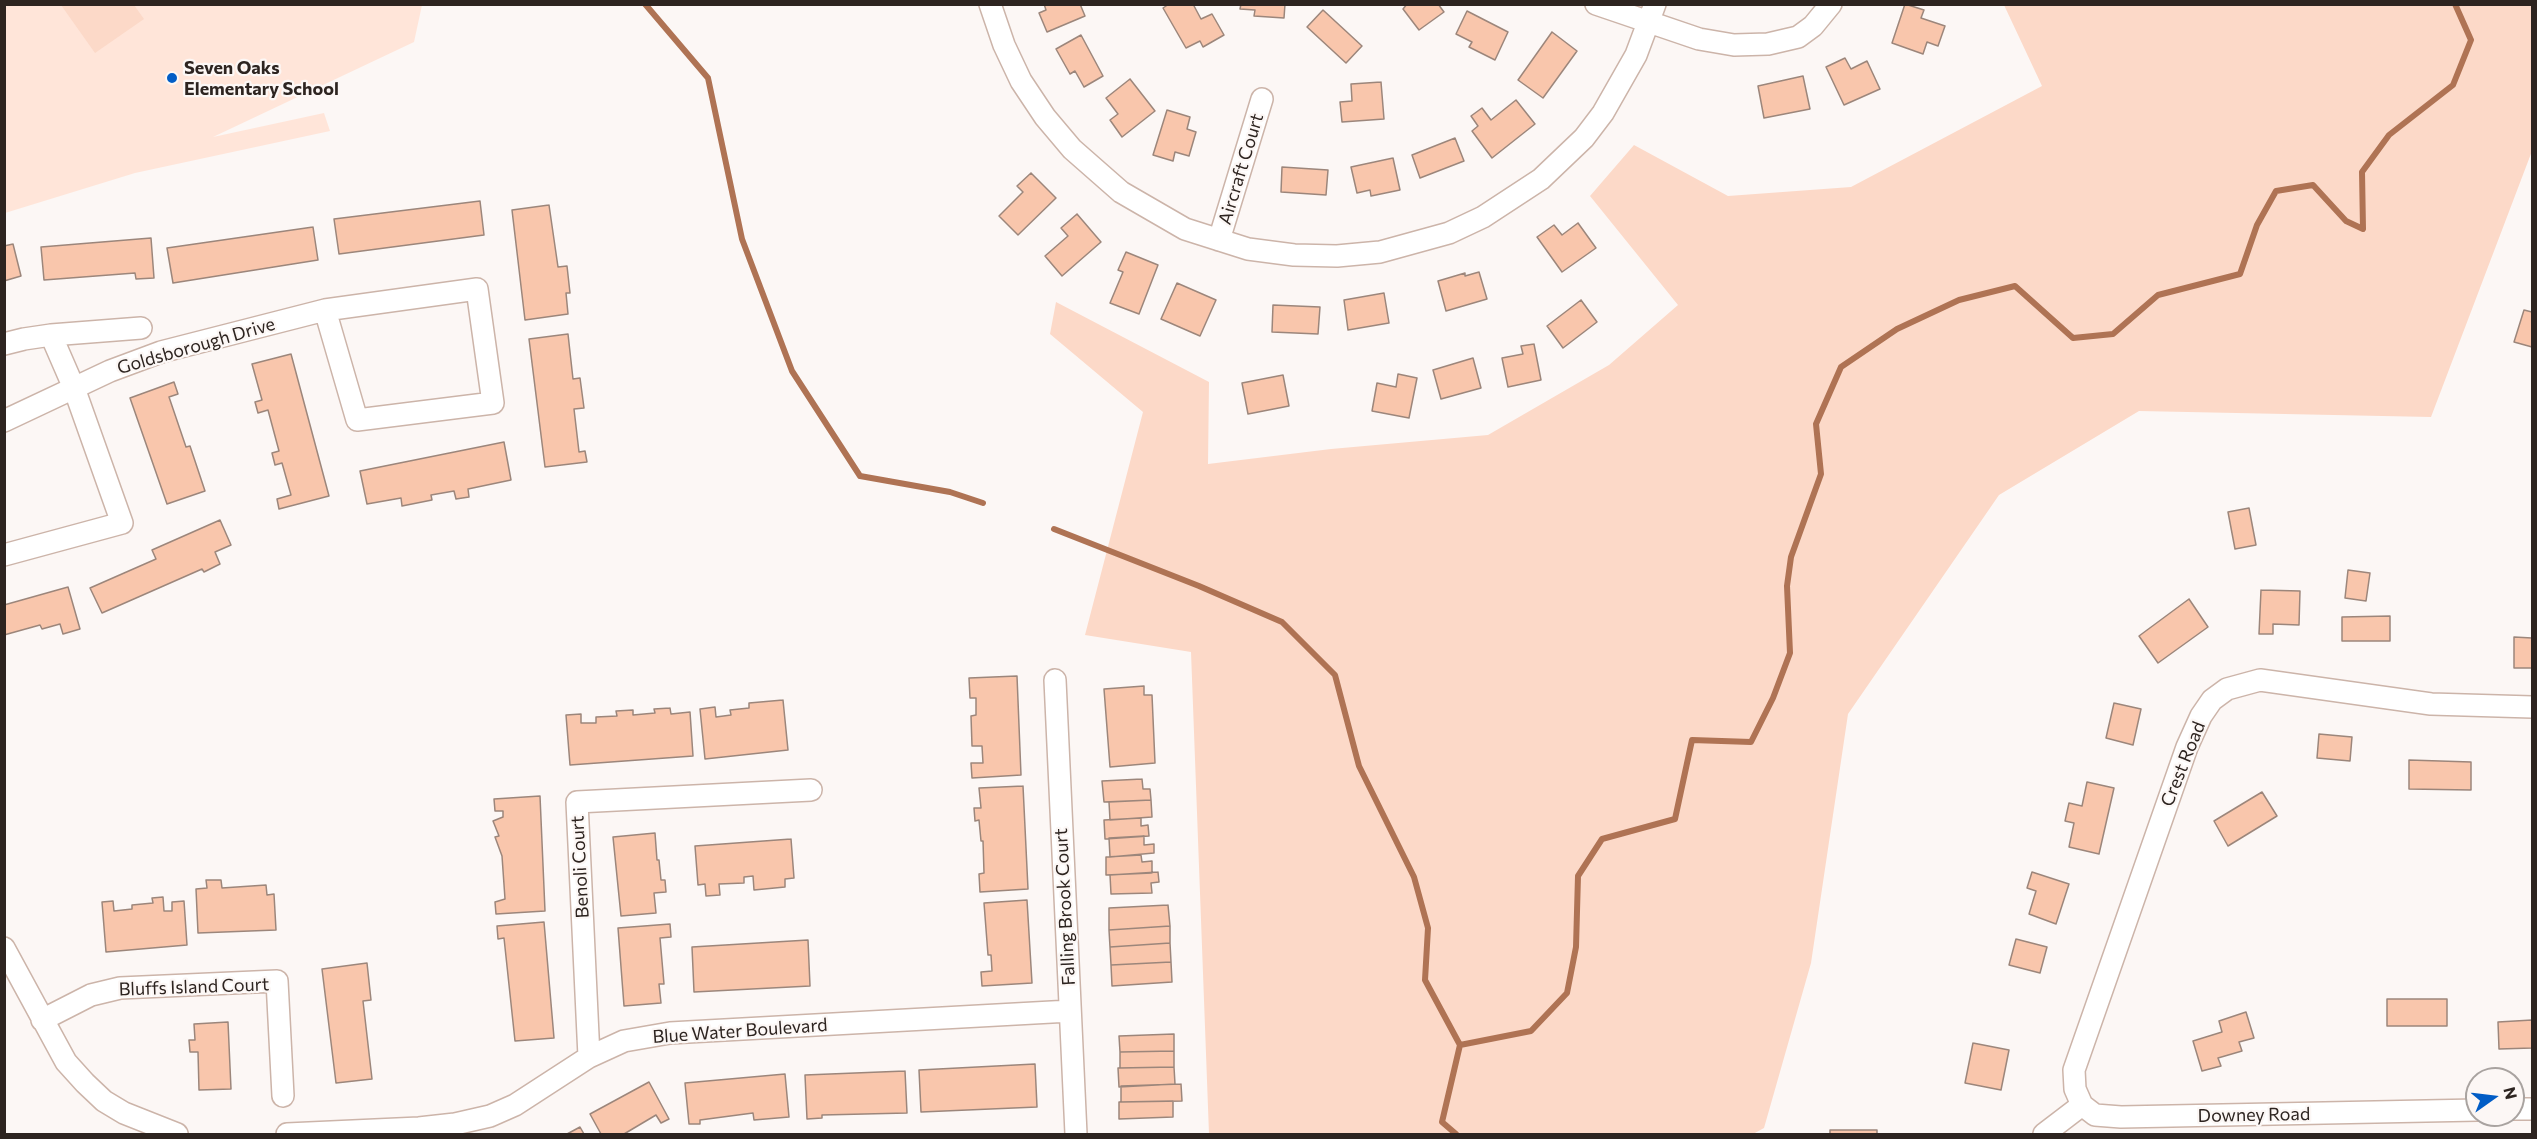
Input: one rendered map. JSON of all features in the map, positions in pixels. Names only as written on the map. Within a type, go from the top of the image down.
[{"type":"street","points":[[990,4],[1004,45],[1021,81],[1045,117],[1072,149],[1121,192],[1185,229],[1248,249],[1294,255],[1337,256],[1380,252],[1449,233],[1483,217],[1541,179],[1584,138],[1619,88],[1636,55],[1652,13]]},
{"type":"street","points":[[1596,4],[1652,13],[1699,39],[1734,45],[1768,44],[1798,37],[1813,26],[1830,4]]},
{"type":"street","name":"Aircraft Court","points":[[1219,240],[1262,99]]},
{"type":"street","name":"Goldsborough Drive","points":[[4,421],[110,371],[161,352],[325,310],[477,289],[493,403],[357,420],[325,310]]},
{"type":"street","points":[[4,344],[51,335],[141,328]]},
{"type":"street","points":[[4,555],[122,523],[74,388],[51,335]]},
{"type":"street","name":"Falling Brook Court","points":[[1055,680],[1076,1134]]},
{"type":"street","name":"Crest Road","points":[[2082,1105],[2075,1089],[2074,1070],[2187,747],[2201,716],[2212,700],[2227,689],[2245,682],[2260,680],[2431,704],[2532,707]]},
{"type":"street","name":"Benoli Court","points":[[589,1057],[577,802],[811,790]]},
{"type":"street","points":[[4,948],[66,1062],[104,1101],[144,1123],[177,1134]]},
{"type":"street","name":"Bluffs Island Court","points":[[42,1020],[91,995],[120,988],[277,981],[283,1096]]},
{"type":"street","name":"Blue Water Boulevard","points":[[287,1134],[419,1128],[455,1124],[490,1116],[515,1105],[589,1057],[624,1041],[670,1033],[1071,1011]]},
{"type":"street","points":[[2044,1134],[2082,1105]]},
{"type":"street","name":"Downey Road","points":[[2082,1105],[2095,1115],[2121,1117],[2465,1110]]},
{"type":"shaded area","name":"Seven Oaks Elementary School","points":[[5,5],[422,5],[414,42],[213,137],[324,113],[330,131],[135,173],[5,213]]},
{"type":"shaded area","points":[[61,5],[134,5],[144,19],[95,53]]},
{"type":"shaded area","points":[[2004,5],[2532,5],[2532,151],[2431,417],[2139,411],[1999,495],[1848,714],[1811,963],[1764,1128],[1753,1134],[1209,1134],[1191,652],[1085,635],[1143,412],[1050,334],[1056,302],[1209,382],[1208,464],[1331,449],[1488,435],[1609,365],[1678,305],[1590,196],[1634,145],[1728,196],[1851,187],[2042,86]]},
{"type":"building","points":[[1044,4],[1080,4],[1085,16],[1047,32],[1039,13],[1046,10]]},
{"type":"building","points":[[1169,4],[1193,4],[1201,19],[1212,14],[1224,35],[1203,47],[1200,41],[1186,48],[1163,8]]},
{"type":"building","points":[[1241,4],[1285,4],[1284,18],[1254,16],[1255,10],[1240,9]]},
{"type":"building","points":[[1407,4],[1438,4],[1444,12],[1419,30],[1403,9]]},
{"type":"building","points":[[1905,4],[1924,10],[1921,18],[1945,26],[1938,46],[1927,42],[1923,54],[1892,43]]},
{"type":"building","points":[[1323,10],[1362,46],[1346,63],[1307,27]]},
{"type":"building","points":[[1467,11],[1508,32],[1495,60],[1469,47],[1472,42],[1456,34]]},
{"type":"building","points":[[1552,32],[1577,51],[1543,98],[1518,80]]},
{"type":"building","points":[[1081,35],[1103,76],[1084,87],[1075,71],[1070,74],[1056,49]]},
{"type":"building","points":[[1845,58],[1851,69],[1867,61],[1880,89],[1844,105],[1826,67]]},
{"type":"building","points":[[1803,76],[1810,109],[1764,118],[1758,86]]},
{"type":"building","points":[[1130,79],[1155,111],[1122,137],[1110,120],[1118,114],[1106,98]]},
{"type":"building","points":[[1381,82],[1384,119],[1342,122],[1340,102],[1352,101],[1351,84]]},
{"type":"building","points":[[1516,100],[1535,124],[1492,158],[1472,131],[1478,126],[1471,116],[1482,108],[1491,120]]},
{"type":"building","points":[[1167,110],[1190,117],[1187,129],[1196,132],[1189,156],[1175,152],[1173,161],[1153,155]]},
{"type":"building","points":[[1455,138],[1464,161],[1420,178],[1412,155]]},
{"type":"building","points":[[1393,158],[1400,190],[1371,196],[1370,190],[1357,193],[1351,167]]},
{"type":"building","points":[[1282,167],[1328,170],[1326,195],[1281,192]]},
{"type":"building","points":[[1031,173],[1056,198],[1018,235],[999,216],[1023,192],[1017,186]]},
{"type":"building","points":[[480,201],[484,235],[339,254],[334,219]]},
{"type":"building","points":[[549,205],[558,267],[567,266],[570,293],[566,293],[568,314],[525,320],[512,210]]},
{"type":"building","points":[[1077,214],[1101,242],[1062,276],[1045,256],[1068,236],[1061,228]]},
{"type":"building","points":[[1578,223],[1596,248],[1562,272],[1537,237],[1554,225],[1562,235]]},
{"type":"building","points":[[313,227],[318,260],[173,283],[167,248]]},
{"type":"building","points":[[151,238],[154,278],[136,279],[135,273],[44,280],[41,247]]},
{"type":"building","points":[[13,244],[21,276],[4,281],[4,246]]},
{"type":"building","points":[[1126,252],[1158,265],[1139,314],[1110,303],[1123,272],[1118,270]]},
{"type":"building","points":[[1479,272],[1487,299],[1446,311],[1438,281],[1465,273],[1465,276]]},
{"type":"building","points":[[1177,283],[1216,300],[1200,336],[1161,319]]},
{"type":"building","points":[[1384,293],[1389,323],[1348,330],[1344,300]]},
{"type":"building","points":[[1581,300],[1597,322],[1563,348],[1547,326]]},
{"type":"building","points":[[1273,305],[1320,307],[1318,334],[1272,332]]},
{"type":"building","points":[[2524,310],[2532,312],[2532,347],[2514,342]]},
{"type":"building","points":[[568,334],[573,379],[580,378],[584,408],[574,409],[579,452],[585,451],[587,462],[545,467],[529,339]]},
{"type":"building","points":[[1534,344],[1541,380],[1508,387],[1502,358],[1523,354],[1521,346]]},
{"type":"building","points":[[291,354],[329,496],[279,509],[277,499],[291,495],[282,463],[275,465],[272,453],[279,451],[268,410],[258,413],[255,402],[262,400],[252,364]]},
{"type":"building","points":[[1473,358],[1481,388],[1441,399],[1433,370]]},
{"type":"building","points":[[1398,374],[1417,378],[1409,418],[1372,411],[1377,383],[1396,387]]},
{"type":"building","points":[[1283,375],[1289,406],[1248,414],[1242,383]]},
{"type":"building","points":[[174,382],[178,394],[169,397],[186,447],[190,446],[205,491],[167,504],[130,398]]},
{"type":"building","points":[[504,442],[511,480],[468,489],[469,497],[456,499],[454,491],[431,495],[432,500],[402,506],[401,498],[367,504],[360,471]]},
{"type":"building","points":[[2249,508],[2256,545],[2235,549],[2228,512]]},
{"type":"building","points":[[220,520],[231,545],[215,552],[220,564],[204,572],[202,569],[102,613],[90,588],[156,559],[152,550]]},
{"type":"building","points":[[2348,570],[2370,573],[2366,601],[2345,598]]},
{"type":"building","points":[[68,587],[80,629],[63,634],[60,624],[42,629],[40,625],[4,635],[4,605]]},
{"type":"building","points":[[2261,590],[2300,591],[2299,625],[2273,624],[2273,634],[2259,634]]},
{"type":"building","points":[[2189,599],[2208,627],[2158,663],[2139,636]]},
{"type":"building","points":[[2390,616],[2390,641],[2342,641],[2342,617]]},
{"type":"building","points":[[2514,637],[2532,638],[2532,668],[2514,668]]},
{"type":"building","points":[[1017,676],[1021,775],[972,778],[971,763],[983,763],[982,746],[972,746],[971,716],[976,715],[976,698],[970,698],[969,678]]},
{"type":"building","points":[[1144,686],[1144,695],[1152,695],[1155,763],[1110,767],[1104,689]]},
{"type":"building","points":[[783,700],[788,750],[705,759],[700,709],[715,707],[716,717],[731,715],[730,710],[749,708],[749,703]]},
{"type":"building","points":[[2114,703],[2141,709],[2133,745],[2106,738]]},
{"type":"building","points":[[670,708],[671,714],[690,712],[693,756],[570,765],[566,715],[581,714],[581,723],[596,723],[596,717],[617,716],[616,711],[633,710],[633,715],[655,713],[654,709]]},
{"type":"building","points":[[2319,734],[2352,737],[2350,761],[2317,758]]},
{"type":"building","points":[[2409,760],[2471,762],[2471,790],[2409,789]]},
{"type":"building","points":[[1142,779],[1143,789],[1150,789],[1151,800],[1104,802],[1102,781]]},
{"type":"building","points":[[2087,782],[2114,788],[2099,854],[2069,847],[2074,823],[2065,821],[2069,803],[2082,806]]},
{"type":"building","points":[[1023,786],[1028,889],[980,892],[979,874],[984,873],[983,841],[981,841],[979,820],[975,821],[974,808],[981,808],[979,788]]},
{"type":"building","points":[[2262,792],[2277,816],[2228,846],[2214,821]]},
{"type":"building","points":[[540,796],[545,911],[496,914],[495,902],[505,899],[502,856],[495,837],[499,836],[493,821],[503,817],[503,811],[495,811],[494,799]]},
{"type":"building","points":[[1151,800],[1152,817],[1110,820],[1109,802]]},
{"type":"building","points":[[1141,818],[1141,826],[1148,825],[1149,836],[1105,839],[1104,820]]},
{"type":"building","points":[[655,833],[657,860],[659,860],[661,880],[665,880],[666,892],[654,893],[656,913],[621,916],[613,837]]},
{"type":"building","points":[[1144,836],[1144,845],[1154,844],[1154,853],[1110,857],[1109,838]]},
{"type":"building","points":[[791,839],[794,878],[785,879],[785,887],[754,890],[753,876],[744,877],[744,883],[719,884],[720,895],[706,896],[705,884],[698,885],[695,846]]},
{"type":"building","points":[[1141,855],[1142,862],[1152,861],[1152,873],[1106,875],[1106,857]]},
{"type":"building","points":[[1158,872],[1159,882],[1151,883],[1152,893],[1111,894],[1110,875]]},
{"type":"building","points":[[2032,872],[2069,884],[2056,924],[2029,914],[2036,891],[2027,888]]},
{"type":"building","points":[[206,880],[221,880],[222,888],[266,885],[267,895],[274,894],[276,930],[198,933],[196,889],[207,888]]},
{"type":"building","points":[[163,897],[164,911],[172,911],[172,902],[184,901],[187,945],[106,952],[102,902],[113,901],[114,911],[132,909],[132,905],[153,903],[152,898]]},
{"type":"building","points":[[1027,900],[1032,983],[982,986],[981,972],[992,971],[991,955],[988,955],[984,903]]},
{"type":"building","points":[[1168,905],[1170,926],[1109,930],[1109,908]]},
{"type":"building","points":[[544,922],[554,1038],[515,1041],[504,938],[498,939],[497,926]]},
{"type":"building","points":[[670,924],[671,937],[660,938],[664,984],[659,984],[661,1003],[624,1006],[618,928]]},
{"type":"building","points":[[1170,926],[1170,943],[1110,947],[1109,930]]},
{"type":"building","points":[[2016,939],[2047,947],[2040,973],[2009,965]]},
{"type":"building","points":[[808,940],[810,986],[694,992],[692,947]]},
{"type":"building","points":[[1170,943],[1171,962],[1111,965],[1110,947]]},
{"type":"building","points":[[1171,962],[1172,982],[1112,986],[1111,965]]},
{"type":"building","points":[[367,963],[371,1000],[363,1001],[372,1079],[336,1083],[322,969]]},
{"type":"building","points":[[2387,999],[2447,999],[2447,1026],[2387,1026]]},
{"type":"building","points":[[2246,1012],[2254,1038],[2239,1042],[2242,1051],[2218,1058],[2221,1066],[2202,1071],[2193,1041],[2222,1032],[2219,1021]]},
{"type":"building","points":[[2532,1020],[2532,1048],[2499,1049],[2498,1022]]},
{"type":"building","points":[[228,1022],[231,1089],[199,1090],[198,1052],[190,1052],[189,1040],[195,1040],[194,1024]]},
{"type":"building","points":[[1174,1034],[1174,1051],[1120,1052],[1119,1036]]},
{"type":"building","points":[[1973,1043],[2009,1050],[2001,1090],[1965,1083]]},
{"type":"building","points":[[1174,1051],[1174,1067],[1120,1068],[1120,1052]]},
{"type":"building","points":[[1035,1064],[1037,1107],[921,1112],[919,1070]]},
{"type":"building","points":[[1174,1067],[1175,1084],[1119,1087],[1118,1068]]},
{"type":"building","points":[[905,1071],[907,1113],[822,1115],[822,1118],[807,1119],[805,1075]]},
{"type":"building","points":[[785,1074],[789,1117],[754,1120],[753,1113],[700,1120],[700,1124],[689,1124],[685,1083]]},
{"type":"building","points":[[649,1082],[669,1119],[661,1123],[656,1115],[624,1134],[601,1134],[590,1114]]},
{"type":"building","points":[[1181,1084],[1182,1101],[1121,1102],[1121,1086]]},
{"type":"building","points":[[1173,1101],[1173,1117],[1119,1119],[1119,1102]]},
{"type":"building","points":[[580,1127],[584,1134],[567,1134]]},
{"type":"building","points":[[1830,1130],[1877,1130],[1877,1134],[1830,1134]]},
{"type":"waterway","points":[[645,4],[708,78],[742,239],[792,371],[860,476],[950,492],[983,503]]},
{"type":"waterway","points":[[1460,1045],[1531,1031],[1567,993],[1576,947],[1578,876],[1602,839],[1675,819],[1692,740],[1751,742],[1773,698],[1790,653],[1787,586],[1791,557],[1821,474],[1816,424],[1841,367],[1897,329],[1959,300],[2015,286],[2073,338],[2113,334],[2158,295],[2240,274],[2257,225],[2276,191],[2313,185],[2346,221],[2363,229],[2362,172],[2389,135],[2453,85],[2471,40],[2455,4]]},
{"type":"waterway","points":[[1054,529],[1199,586],[1282,622],[1335,675],[1359,766],[1414,877],[1428,928],[1425,980],[1460,1045],[1442,1122],[1456,1134]]},
{"type":"place","name":"Seven Oaks Elementary School","points":[[172,78]]}]
